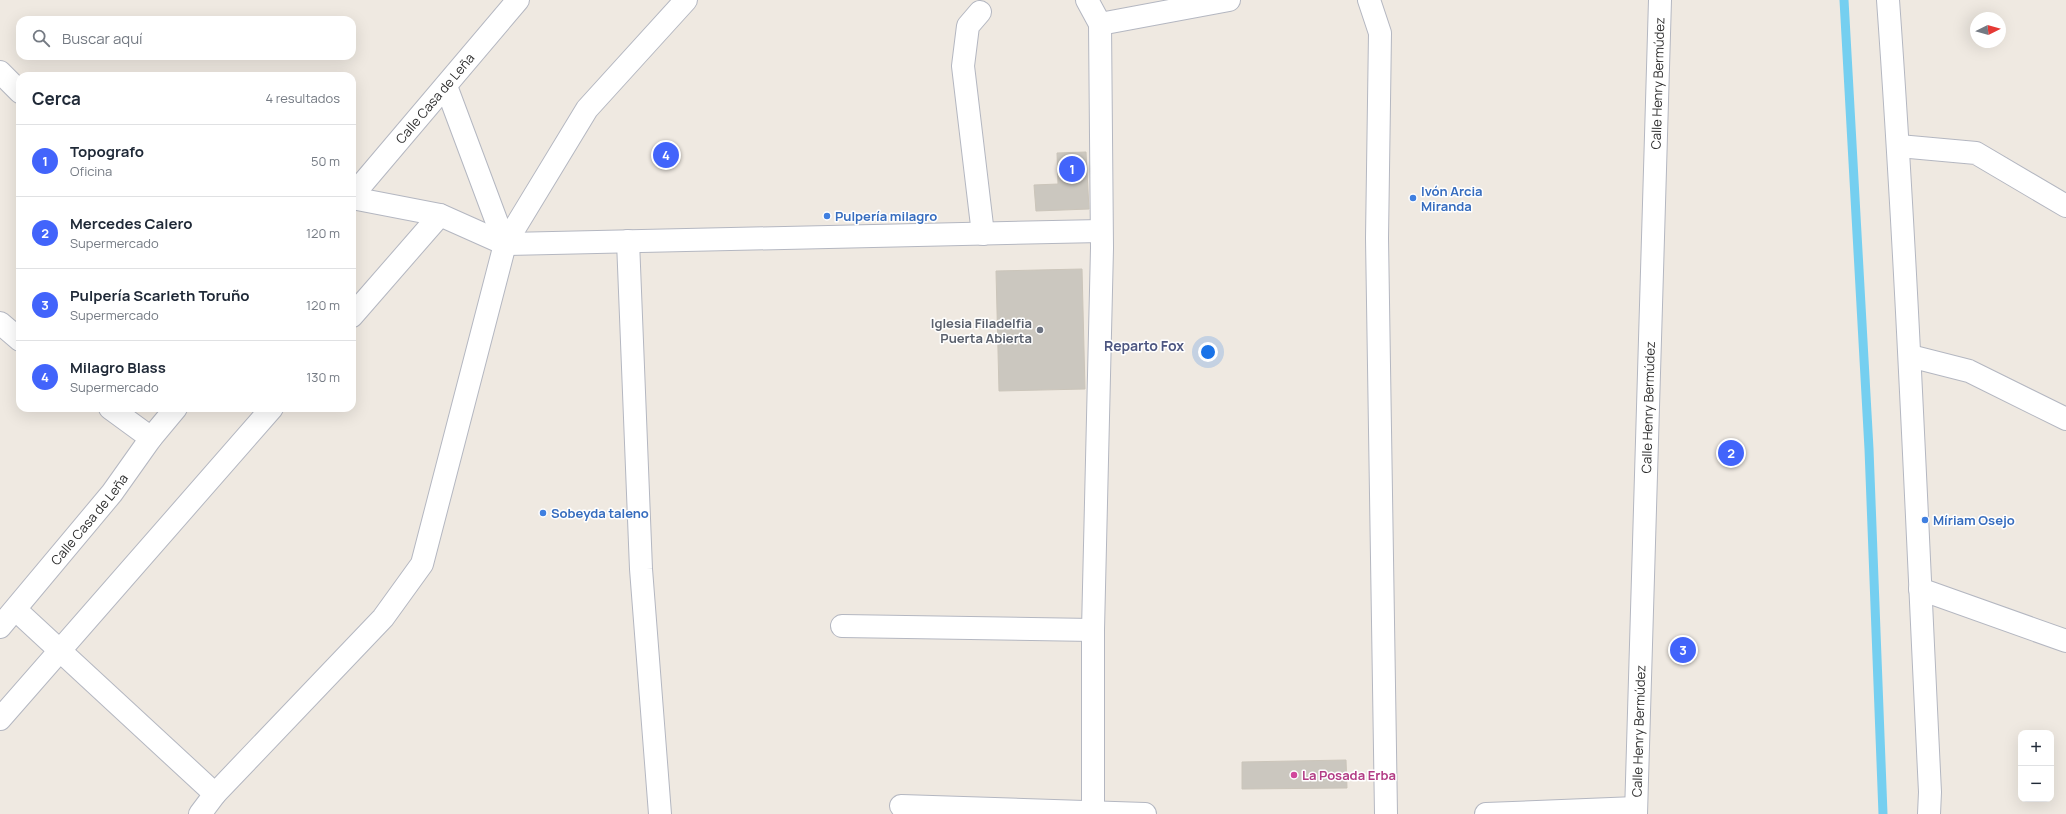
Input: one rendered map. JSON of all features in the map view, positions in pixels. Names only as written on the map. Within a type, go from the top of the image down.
[{"type":"street","name":"Calle Casa de Leña","points":[[356,192],[518,0]]},
{"type":"street","points":[[200,814],[215,794],[383,618],[422,564],[505,244],[587,109],[686,0]]},
{"type":"street","points":[[1087,0],[1100,24],[1102,248],[1093,630],[1093,813]]},
{"type":"street","points":[[1100,24],[1229,0]]},
{"type":"street","points":[[1369,0],[1380,33],[1377,238],[1386,814]]},
{"type":"street","name":"Calle Henry Bermúdez","points":[[1636,811],[1660,0]]},
{"type":"street","points":[[1888,0],[1899,146],[1910,356],[1930,792],[1928,814]]},
{"type":"street","points":[[980,12],[968,26],[963,66],[983,234]]},
{"type":"street","points":[[0,72],[16,88]]},
{"type":"street","points":[[446,86],[505,244]]},
{"type":"street","points":[[1899,146],[1976,153],[2066,206]]},
{"type":"street","points":[[356,198],[440,215],[505,244],[1101,231]]},
{"type":"street","points":[[356,311],[440,215]]},
{"type":"street","points":[[628,241],[641,569],[660,814]]},
{"type":"street","points":[[0,323],[16,337]]},
{"type":"street","points":[[1910,356],[1970,371],[2066,419]]},
{"type":"street","points":[[115,412],[151,438]]},
{"type":"street","name":"Calle Casa de Leña","points":[[0,627],[16,610],[112,493],[151,438],[173,412]]},
{"type":"street","points":[[0,719],[269,412]]},
{"type":"street","points":[[1920,589],[2066,641]]},
{"type":"street","points":[[16,610],[215,794]]},
{"type":"street","points":[[842,626],[1093,630]]},
{"type":"street","points":[[901,806],[1145,814]]},
{"type":"street","points":[[1486,814],[1636,811]]},
{"type":"building","points":[[1086,152],[1089,209],[1036,211],[1034,185],[1058,184],[1057,153]]},
{"type":"building","name":"Iglesia Filadelfia Puerta Abierta","points":[[1082,269],[1085,389],[999,391],[996,271]]},
{"type":"building","name":"La Posada Erba","points":[[1346,760],[1347,788],[1242,789],[1242,762]]},
{"type":"waterway","points":[[1844,0],[1869,449],[1883,814]]},
{"type":"place","name":"Milagro Blass","points":[[666,155]]},
{"type":"place","name":"Topografo","points":[[1072,169]]},
{"type":"place","name":"Ivón Arcia Miranda","points":[[1413,198]]},
{"type":"place","name":"Pulpería milagro","points":[[827,216]]},
{"type":"place","name":"Iglesia Filadelfia Puerta Abierta","points":[[1040,330]]},
{"type":"place","name":"Mercedes Calero","points":[[1731,453]]},
{"type":"place","name":"Sobeyda taleno","points":[[543,513]]},
{"type":"place","name":"Míriam Osejo","points":[[1925,520]]},
{"type":"place","name":"Pulpería Scarleth Toruño","points":[[1683,650]]},
{"type":"place","name":"La Posada Erba","points":[[1294,775]]},
{"type":"district","name":"Reparto Fox","points":[[1144,345]]}]
